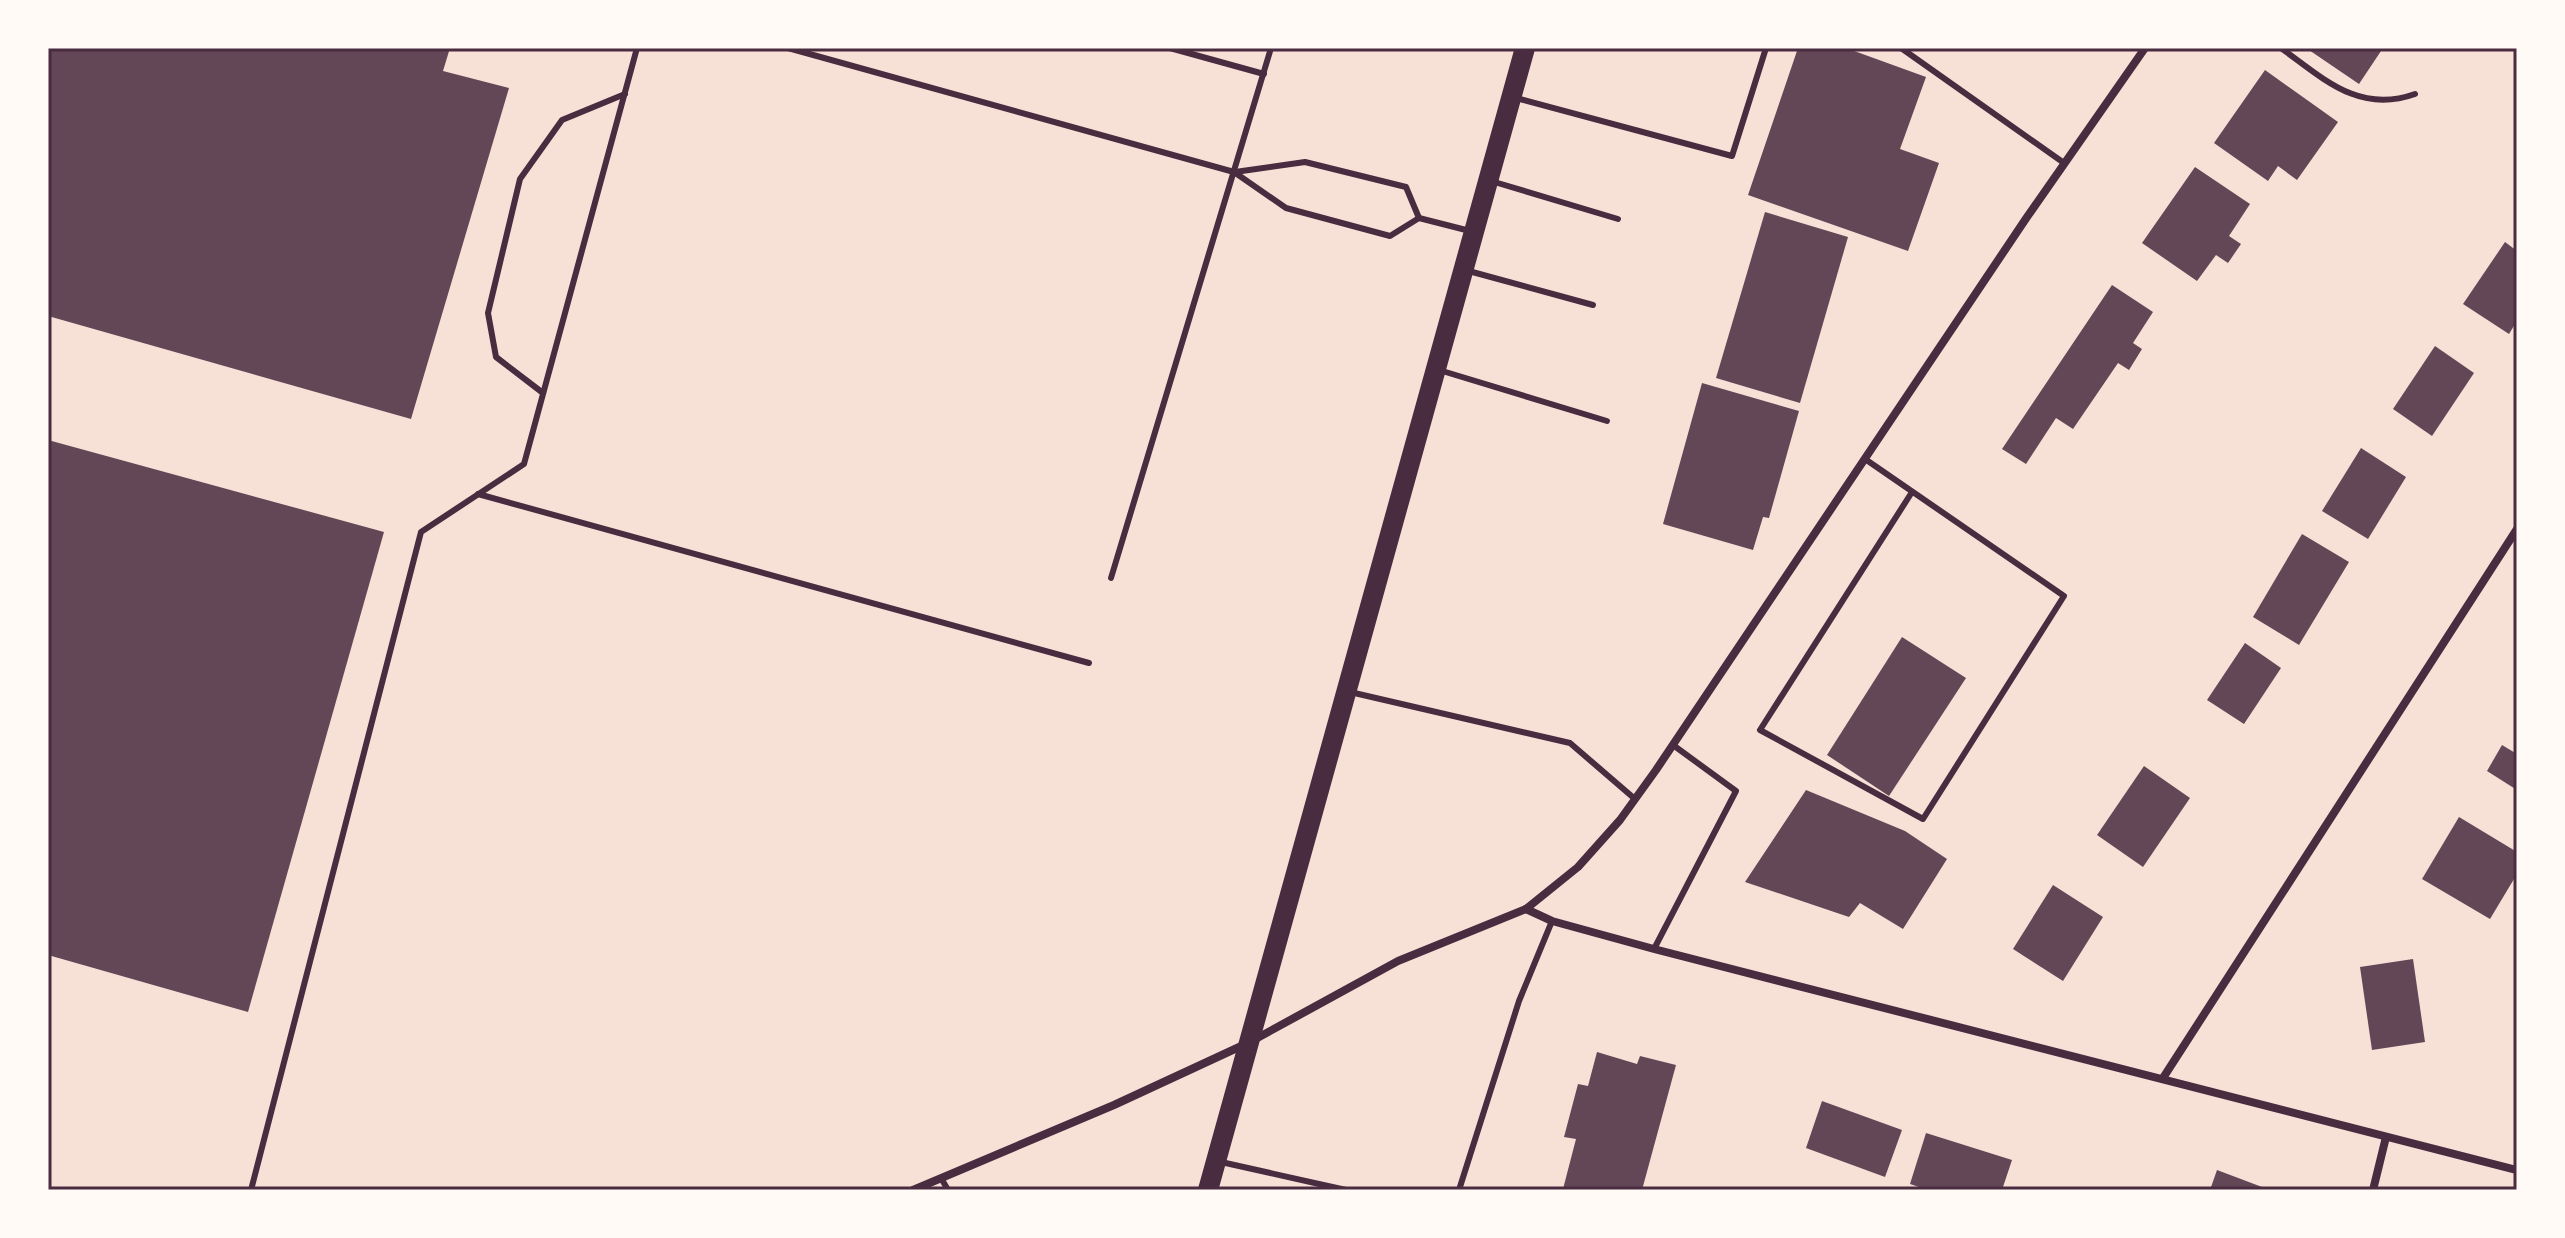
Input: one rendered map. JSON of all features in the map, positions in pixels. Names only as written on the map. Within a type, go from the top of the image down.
[{"type":"main road","points":[[1208,1190],[1525,48]]},
{"type":"street","points":[[913,1190],[1114,1105],[1250,1042],[1398,961],[1526,909],[1578,867],[1635,799],[1673,745],[2064,163],[2145,48]]},
{"type":"street","points":[[2163,1078],[2517,529]]},
{"type":"street","points":[[1526,909],[1552,921],[1654,949],[2517,1170]]},
{"type":"street","points":[[2373,1190],[2386,1137]]},
{"type":"lane","points":[[251,1190],[421,532],[524,464],[637,48]]},
{"type":"lane","points":[[788,48],[1234,172],[1286,208],[1390,236],[1419,218],[1474,232]]},
{"type":"lane","points":[[1170,48],[1264,74]]},
{"type":"lane","points":[[1111,578],[1271,48]]},
{"type":"lane","points":[[1511,97],[1732,156],[1766,48]]},
{"type":"lane","points":[[1901,48],[2064,163]]},
{"type":"lane","points":[[2281,48],[2351,95],[2388,101],[2415,94]]},
{"type":"lane","points":[[543,393],[496,357],[488,313],[520,179],[562,120],[625,94]]},
{"type":"lane","points":[[1234,172],[1305,162],[1406,187],[1419,218]]},
{"type":"lane","points":[[1488,180],[1618,219]]},
{"type":"lane","points":[[1463,269],[1593,305]]},
{"type":"lane","points":[[1436,369],[1607,421]]},
{"type":"lane","points":[[1865,459],[2064,596],[1923,819],[1760,730],[1912,492]]},
{"type":"lane","points":[[478,494],[1089,663]]},
{"type":"lane","points":[[1346,692],[1570,743],[1635,799]]},
{"type":"lane","points":[[1654,949],[1736,791],[1673,745]]},
{"type":"lane","points":[[1459,1190],[1519,1001],[1552,921]]},
{"type":"lane","points":[[1216,1161],[1346,1190]]},
{"type":"lane","points":[[941,1178],[948,1190]]},
{"type":"building","points":[[48,48],[450,48],[443,71],[509,88],[411,419],[48,316]]},
{"type":"building","points":[[1798,48],[1846,48],[1926,77],[1900,149],[1939,163],[1908,251],[1748,195]]},
{"type":"building","points":[[2306,48],[2383,48],[2359,84]]},
{"type":"building","points":[[2265,70],[2338,122],[2297,180],[2278,166],[2268,181],[2214,143]]},
{"type":"building","points":[[2195,167],[2250,204],[2229,236],[2241,244],[2228,263],[2216,255],[2197,281],[2142,243]]},
{"type":"building","points":[[1765,212],[1848,237],[1800,403],[1716,378]]},
{"type":"building","points":[[2505,242],[2517,251],[2517,321],[2509,334],[2463,304]]},
{"type":"building","points":[[2112,285],[2153,312],[2133,343],[2142,349],[2129,370],[2118,363],[2073,429],[2056,418],[2026,464],[2002,449]]},
{"type":"building","points":[[2435,346],[2474,373],[2432,436],[2393,409]]},
{"type":"building","points":[[1702,383],[1799,411],[1769,518],[1763,517],[1753,550],[1663,524]]},
{"type":"building","points":[[48,440],[384,532],[248,1012],[48,955]]},
{"type":"building","points":[[2361,448],[2406,477],[2368,539],[2322,511]]},
{"type":"building","points":[[2302,534],[2349,562],[2299,645],[2253,617]]},
{"type":"building","points":[[1902,637],[1966,678],[1889,796],[1827,755]]},
{"type":"building","points":[[2245,643],[2281,668],[2244,724],[2207,700]]},
{"type":"building","points":[[2502,745],[2517,754],[2517,790],[2487,771]]},
{"type":"building","points":[[2144,766],[2190,798],[2143,867],[2097,835]]},
{"type":"building","points":[[1806,790],[1905,831],[1947,859],[1903,929],[1860,903],[1849,917],[1745,882]]},
{"type":"building","points":[[2459,817],[2517,852],[2517,874],[2490,919],[2422,879]]},
{"type":"building","points":[[2053,885],[2103,917],[2063,981],[2013,949]]},
{"type":"building","points":[[2413,959],[2425,1042],[2372,1050],[2360,967]]},
{"type":"building","points":[[1597,1052],[1637,1064],[1640,1056],[1676,1065],[1642,1190],[1563,1189],[1576,1139],[1564,1137],[1578,1084],[1588,1086]]},
{"type":"building","points":[[1822,1101],[1902,1130],[1885,1177],[1806,1148]]},
{"type":"building","points":[[1926,1133],[2012,1160],[2002,1190],[1928,1190],[1910,1184]]},
{"type":"building","points":[[2217,1170],[2270,1190],[2210,1190]]}]
